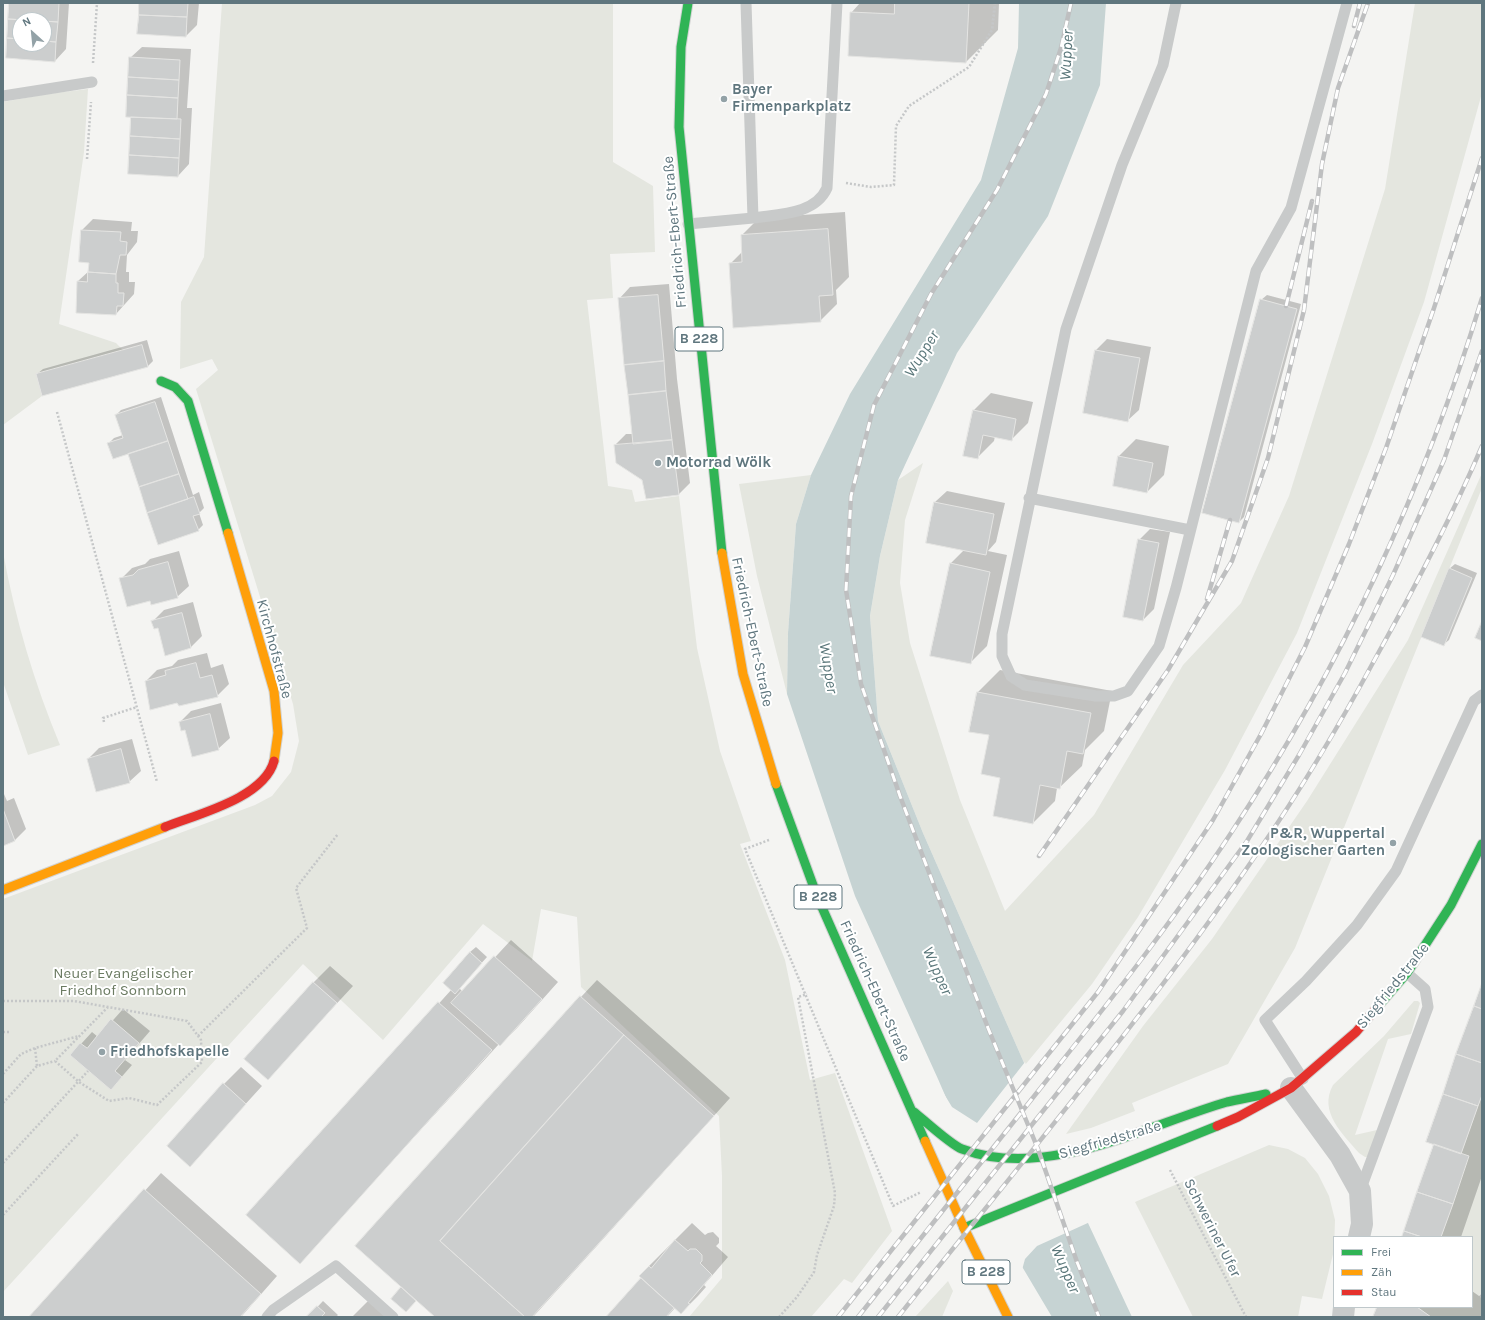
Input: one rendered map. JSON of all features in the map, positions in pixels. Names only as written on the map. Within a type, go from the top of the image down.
[{"type":"street","name":"Friedrich-Ebert-Straße","points":[[688,3],[681,46],[679,127],[720,544],[743,674],[765,752],[792,832],[817,896],[914,1112],[964,1228]]},
{"type":"street","name":"Kirchhofstraße","points":[[3,890],[244,796],[259,786],[269,773],[275,756],[277,725],[274,691],[199,433],[188,401],[175,387],[161,381]]},
{"type":"street","name":"Siegfriedstraße","points":[[964,1228],[1238,1117],[1297,1083],[1356,1032],[1407,973],[1451,905],[1482,844]]},
{"type":"street","name":"Siegfriedstraße","points":[[914,1112],[960,1149],[997,1159],[1056,1156],[1098,1146],[1228,1102],[1297,1083]]},
{"type":"street","points":[[1297,1083],[1340,1154],[1360,1192],[1362,1224],[1359,1236]]},
{"type":"street","name":"B 228","points":[[964,1228],[1008,1317]]},
{"type":"lane","points":[[746,3],[753,218]]},
{"type":"lane","points":[[688,224],[753,218],[806,209],[824,195],[828,180],[837,3]]},
{"type":"lane","points":[[1176,3],[1163,65],[1122,165],[1066,329],[1029,498],[1002,634],[1002,656],[1011,676],[1025,685],[1096,696],[1114,696],[1128,691],[1158,646],[1190,530],[1256,271],[1291,208],[1347,3]]},
{"type":"lane","points":[[3,96],[92,82]]},
{"type":"lane","points":[[1029,498],[1190,530]]},
{"type":"lane","points":[[1297,1083],[1265,1020],[1306,981],[1357,925],[1396,871],[1474,701],[1482,695]]},
{"type":"lane","points":[[1360,1192],[1428,1007],[1425,989],[1407,973]]},
{"type":"lane","points":[[267,1317],[273,1310],[336,1266],[393,1317]]},
{"type":"path","points":[[94,58],[97,3]]},
{"type":"path","points":[[828,180],[871,187],[894,185],[896,126],[909,106],[969,66],[992,30],[995,3]]},
{"type":"path","points":[[87,159],[90,110]]},
{"type":"path","points":[[57,412],[157,782]]},
{"type":"path","points":[[104,722],[103,718],[137,708]]},
{"type":"path","points":[[198,1036],[307,928],[296,888],[338,834]]},
{"type":"path","points":[[758,844],[745,849],[807,994],[893,1206],[943,1181]]},
{"type":"path","points":[[779,1317],[797,1297],[814,1272],[817,1255],[834,1206],[835,1193],[798,997],[807,994]]},
{"type":"path","points":[[3,1001],[74,1001],[188,1021],[201,1040],[202,1062],[157,1105],[129,1098],[109,1101],[79,1082],[55,1061]]},
{"type":"path","points":[[3,1103],[37,1066],[55,1061],[108,1007]]},
{"type":"path","points":[[3,1032],[10,1032]]},
{"type":"path","points":[[3,1074],[21,1054],[34,1048],[80,1036]]},
{"type":"path","points":[[34,1048],[37,1066]]},
{"type":"path","points":[[3,1163],[88,1071]]},
{"type":"path","points":[[3,1215],[79,1132]]},
{"type":"path","name":"Schweriner Ufer","points":[[1160,1148],[1246,1317]]},
{"type":"green space","name":"Neuer Evangelischer Friedhof Sonnborn","points":[[222,3],[613,3],[613,162],[653,186],[655,252],[610,254],[613,298],[587,300],[608,486],[632,490],[635,502],[679,496],[697,648],[720,751],[751,841],[740,844],[785,960],[810,1080],[835,1073],[892,1231],[852,1283],[844,1279],[811,1317],[689,1317],[722,1278],[722,1176],[719,1116],[581,987],[577,917],[541,909],[532,961],[483,924],[383,1040],[303,964],[3,1292],[3,899],[255,805],[272,796],[291,772],[299,741],[293,704],[196,389],[218,370],[212,359],[180,369],[181,302],[204,257]]},
{"type":"green space","points":[[1415,3],[1482,3],[1482,93],[1424,302],[1372,444],[1297,633],[1225,770],[1138,917],[1092,984],[1025,1065],[923,833],[878,721],[870,616],[880,556],[898,480],[923,463],[905,520],[900,583],[910,643],[960,800],[1005,911],[1094,815],[1183,665],[1241,603],[1289,496],[1385,189]]},
{"type":"green space","points":[[88,89],[84,152],[59,324],[116,343],[123,350],[36,374],[42,396],[3,425],[3,102],[47,94]]},
{"type":"green space","points":[[1482,473],[1482,488],[1295,948],[1228,1064],[1132,1103],[1135,1111],[1091,1128],[1066,1134],[1143,1026],[1212,939],[1307,801],[1408,640]]},
{"type":"green space","points":[[811,475],[796,524],[788,633],[787,694],[757,576],[739,484]]},
{"type":"green space","points":[[3,552],[13,601],[26,650],[60,745],[28,755],[3,682]]},
{"type":"green space","points":[[1414,1001],[1418,1001],[1420,1003],[1411,1034],[1388,1039],[1355,1135],[1377,1130],[1369,1157],[1365,1157],[1359,1153],[1334,1122],[1328,1104],[1329,1095],[1333,1085],[1384,1036]]},
{"type":"green space","points":[[1482,1095],[1482,1293],[1479,1295],[1482,1300],[1482,1317],[1431,1317],[1418,1308],[1473,1308],[1473,1236],[1441,1236],[1453,1204],[1461,1154]]},
{"type":"green space","points":[[1269,1145],[1288,1149],[1305,1158],[1318,1174],[1329,1196],[1335,1220],[1333,1254],[1322,1299],[1302,1296],[1298,1317],[1193,1317],[1135,1202]]},
{"type":"green space","points":[[948,1281],[953,1291],[942,1317],[915,1317]]},
{"type":"water","name":"Wupper","points":[[1019,3],[1106,3],[1100,85],[1048,216],[957,353],[898,480],[880,556],[870,616],[878,721],[923,833],[1025,1065],[1088,1223],[1132,1317],[1052,1317],[1011,1248],[938,1079],[855,896],[787,694],[788,633],[796,524],[811,475],[850,394],[981,180],[1018,48]]},
{"type":"pier","points":[[1025,1062],[1090,1222],[1037,1246],[1025,1259],[1022,1270],[1009,1249],[938,1084],[952,1107],[977,1123]]},
{"type":"building","points":[[9,3],[59,3],[58,22],[52,22],[52,12],[12,12],[12,19],[8,19]]},
{"type":"building","points":[[139,3],[188,3],[187,17],[139,15]]},
{"type":"building","points":[[895,3],[969,3],[966,63],[848,56],[850,12],[894,14]]},
{"type":"building","points":[[139,15],[187,17],[186,37],[137,34]]},
{"type":"building","points":[[8,19],[12,19],[12,38],[7,38]]},
{"type":"building","points":[[52,22],[58,22],[56,42],[52,42]]},
{"type":"building","points":[[7,38],[12,38],[12,52],[52,52],[52,42],[56,42],[55,62],[6,58]]},
{"type":"building","points":[[129,57],[180,60],[179,80],[128,77]]},
{"type":"building","points":[[128,77],[179,80],[178,98],[127,95]]},
{"type":"building","points":[[127,95],[178,98],[177,119],[126,117]]},
{"type":"building","points":[[131,117],[181,119],[180,139],[130,136]]},
{"type":"building","points":[[130,136],[180,139],[179,158],[129,155]]},
{"type":"building","points":[[129,155],[179,158],[178,177],[128,174]]},
{"type":"building","points":[[828,229],[833,295],[819,296],[821,322],[733,328],[729,263],[742,262],[741,235]]},
{"type":"building","points":[[81,230],[121,232],[120,241],[127,242],[126,255],[120,255],[116,274],[88,272],[89,263],[79,262]]},
{"type":"building","points":[[88,272],[116,274],[118,293],[124,293],[123,306],[117,306],[116,315],[76,313],[77,281],[87,282]]},
{"type":"building","points":[[658,295],[664,361],[624,365],[618,298]]},
{"type":"building","points":[[1260,299],[1297,309],[1239,523],[1202,513]]},
{"type":"building","points":[[142,345],[148,367],[42,396],[36,374]]},
{"type":"building","points":[[1095,350],[1140,358],[1128,422],[1083,413]]},
{"type":"building","points":[[664,361],[666,391],[628,395],[624,365]]},
{"type":"building","points":[[666,391],[672,440],[633,444],[628,395]]},
{"type":"building","points":[[155,402],[168,441],[113,459],[107,443],[123,438],[115,415]]},
{"type":"building","points":[[973,410],[1016,419],[1012,441],[983,435],[978,459],[963,456]]},
{"type":"building","points":[[672,440],[679,495],[646,499],[642,480],[616,463],[614,445]]},
{"type":"building","points":[[168,441],[179,474],[139,487],[128,454]]},
{"type":"building","points":[[1118,456],[1153,463],[1147,493],[1113,486]]},
{"type":"building","points":[[179,474],[188,499],[147,513],[139,487]]},
{"type":"building","points":[[194,497],[200,514],[193,516],[199,531],[158,545],[147,513]]},
{"type":"building","points":[[934,502],[994,514],[986,555],[926,543]]},
{"type":"building","points":[[1138,539],[1159,543],[1143,621],[1123,617]]},
{"type":"building","points":[[168,562],[178,598],[151,605],[150,601],[127,607],[119,578],[133,575],[138,570]]},
{"type":"building","points":[[950,563],[990,572],[971,664],[930,656]]},
{"type":"building","points":[[1449,568],[1472,578],[1444,646],[1421,637]]},
{"type":"building","points":[[182,613],[191,648],[165,656],[158,628],[154,629],[151,621]]},
{"type":"building","points":[[1482,621],[1482,641],[1475,638]]},
{"type":"building","points":[[196,663],[200,678],[212,675],[218,697],[179,706],[177,703],[150,710],[145,681],[166,675],[165,671]]},
{"type":"building","points":[[977,692],[1091,713],[1083,754],[1067,751],[1060,789],[1040,785],[1033,824],[993,816],[1000,778],[981,774],[989,735],[969,732]]},
{"type":"building","points":[[210,714],[219,750],[192,757],[185,730],[181,731],[179,722]]},
{"type":"building","points":[[121,749],[130,783],[96,792],[87,759]]},
{"type":"building","points":[[3,809],[15,841],[3,846]]},
{"type":"building","points":[[470,952],[482,963],[455,994],[443,983]]},
{"type":"building","points":[[494,956],[542,999],[500,1046],[451,1003]]},
{"type":"building","points":[[313,982],[337,1003],[268,1080],[244,1059]]},
{"type":"building","points":[[1482,983],[1482,1009],[1474,1006]]},
{"type":"building","points":[[580,996],[624,1035],[440,1241],[525,1317],[435,1317],[355,1246]]},
{"type":"building","points":[[438,1002],[492,1050],[300,1264],[246,1215]]},
{"type":"building","points":[[1474,1006],[1482,1009],[1482,1063],[1456,1054]]},
{"type":"building","name":"Friedhofskapelle","points":[[111,1019],[139,1043],[115,1071],[122,1077],[111,1090],[70,1055],[80,1043],[87,1048]]},
{"type":"building","points":[[624,1035],[714,1116],[532,1317],[525,1317],[440,1241]]},
{"type":"building","points":[[1456,1054],[1482,1063],[1482,1095],[1478,1106],[1443,1094]]},
{"type":"building","points":[[223,1083],[246,1104],[190,1167],[167,1146]]},
{"type":"building","points":[[1443,1094],[1478,1106],[1461,1154],[1426,1142]]},
{"type":"building","points":[[1434,1144],[1469,1156],[1453,1204],[1417,1192]]},
{"type":"building","points":[[144,1189],[261,1294],[240,1317],[29,1317]]},
{"type":"building","points":[[1417,1192],[1453,1204],[1441,1236],[1419,1236],[1404,1231]]},
{"type":"building","points":[[1404,1231],[1419,1236],[1402,1236]]},
{"type":"building","points":[[675,1240],[688,1251],[690,1249],[696,1249],[702,1255],[702,1261],[700,1263],[712,1275],[688,1303],[690,1304],[681,1314],[639,1276],[649,1266],[651,1268]]},
{"type":"building","points":[[641,1278],[674,1308],[666,1317],[606,1317]]},
{"type":"building","points":[[401,1287],[416,1301],[406,1312],[391,1299]]},
{"type":"building","points":[[317,1306],[325,1313],[321,1317],[306,1317]]},
{"type":"building","points":[[1377,1308],[1418,1308],[1431,1317],[1373,1317]]},
{"type":"railway","points":[[1071,3],[1061,48],[1046,94],[997,190],[931,294],[874,405],[851,496],[846,590],[861,684],[900,796],[988,1028],[1038,1149],[1077,1262],[1099,1317]]},
{"type":"railway","points":[[1354,26],[1360,3]]},
{"type":"railway","points":[[1039,856],[1168,670],[1232,561],[1268,458],[1304,310],[1322,164],[1338,88],[1368,3]]},
{"type":"railway","points":[[838,1317],[1098,992],[1213,820],[1261,734],[1305,647],[1349,544],[1386,448],[1434,308],[1482,158]]},
{"type":"railway","points":[[1286,306],[1312,201]]},
{"type":"railway","points":[[858,1317],[1114,996],[1209,866],[1271,770],[1343,641],[1376,574],[1406,507],[1434,438],[1482,298]]},
{"type":"railway","points":[[878,1317],[1123,1011],[1247,841],[1299,755],[1345,673],[1393,575],[1444,460],[1482,351]]},
{"type":"railway","points":[[898,1317],[1129,1028],[1218,910],[1276,826],[1334,732],[1404,606],[1432,554],[1482,446]]},
{"type":"railway","points":[[1207,599],[1230,520]]},
{"type":"traffic: fast","points":[[688,3],[681,47],[679,127],[722,553]]},
{"type":"traffic: fast","points":[[161,381],[175,387],[188,401],[228,533]]},
{"type":"traffic: fast","points":[[776,784],[817,896],[925,1141]]},
{"type":"traffic: fast","points":[[1380,1004],[1407,973],[1451,905],[1482,844]]},
{"type":"traffic: fast","points":[[914,1112],[957,1147],[994,1157],[1028,1158],[1062,1154],[1096,1146],[1227,1102],[1266,1094]]},
{"type":"traffic: fast","points":[[964,1228],[1217,1126]]},
{"type":"traffic: slow","points":[[228,533],[274,691],[278,733],[274,761]]},
{"type":"traffic: slow","points":[[722,553],[743,674],[776,784]]},
{"type":"traffic: slow","points":[[3,890],[165,827]]},
{"type":"traffic: slow","points":[[925,1141],[964,1228],[1008,1317]]},
{"type":"traffic: jam","points":[[165,827],[211,810],[244,795],[268,774],[274,761]]},
{"type":"traffic: jam","points":[[1217,1126],[1238,1117],[1291,1088],[1356,1032],[1380,1004]]},
{"type":"place","name":"Bayer Firmenparkplatz","points":[[724,99]]},
{"type":"place","name":"Motorrad Wölk","points":[[658,463]]},
{"type":"place","name":"P&R, Wuppertal Zoologischer Garten","points":[[1393,843]]},
{"type":"place","name":"Friedhofskapelle","points":[[102,1052]]}]
